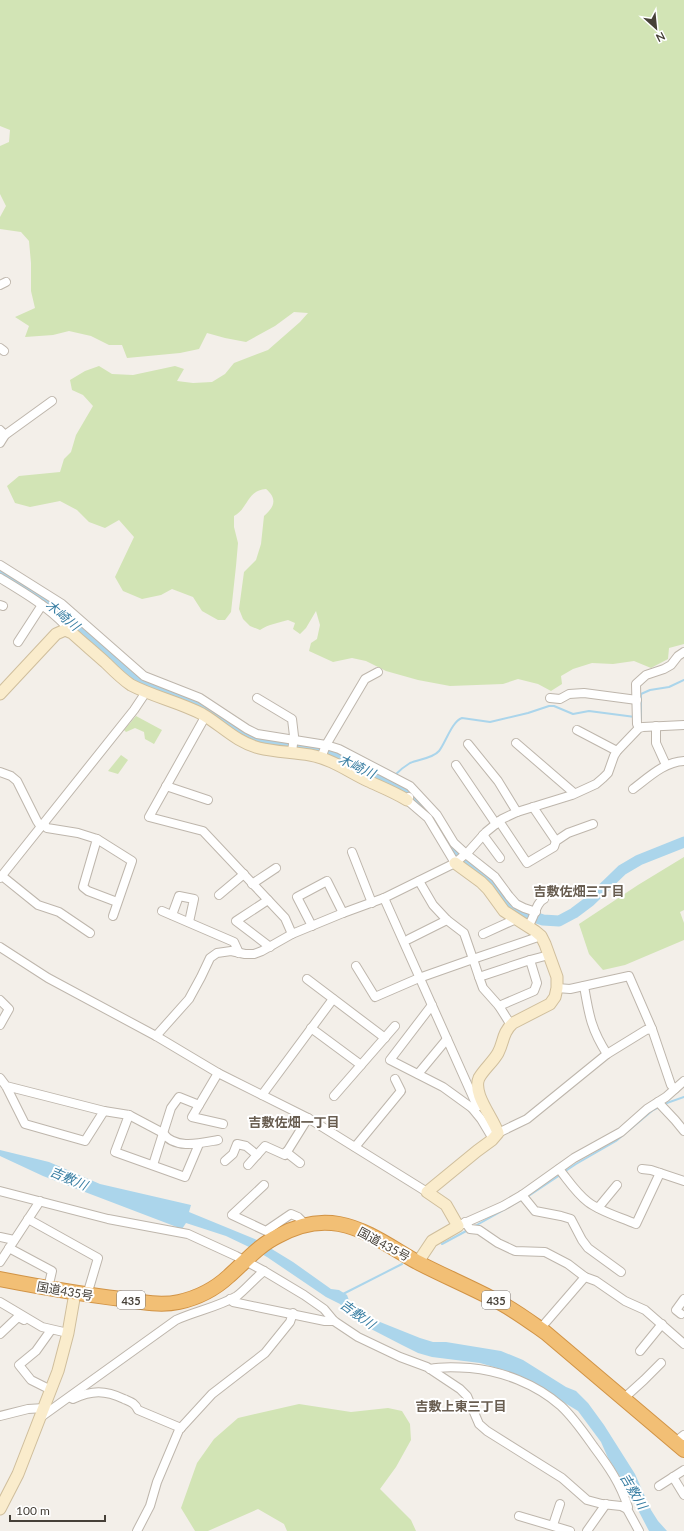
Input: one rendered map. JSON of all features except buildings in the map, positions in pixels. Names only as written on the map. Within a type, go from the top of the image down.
[{"type":"highway","name":"国道435号","points":[[0,1279],[81,1294],[152,1303],[178,1302],[192,1298],[211,1289],[277,1236],[294,1228],[315,1223],[339,1224],[359,1230],[418,1262],[495,1299],[527,1319],[624,1399],[681,1442]]},
{"type":"street","points":[[0,443],[2,432],[52,401]]},
{"type":"street","points":[[0,565],[62,604],[144,676],[200,698],[257,734],[326,745],[339,749],[410,786],[438,815],[454,843],[495,877],[516,904],[536,912]]},
{"type":"street","points":[[0,578],[58,617],[65,625],[65,630]]},
{"type":"street","points":[[18,642],[42,605]]},
{"type":"street","points":[[0,694],[56,634],[65,630],[72,633],[130,684],[146,692],[194,710],[247,744],[259,748],[292,752],[321,758],[346,768],[367,781],[392,791],[406,800],[428,818],[455,863],[481,882],[504,911],[541,936],[557,977],[555,997],[550,1004],[511,1025],[504,1033],[496,1056],[480,1078],[478,1089],[478,1107]]},
{"type":"street","points":[[639,728],[637,724],[636,684],[646,675],[671,665],[678,656],[684,652]]},
{"type":"street","points":[[321,758],[326,745],[365,679],[378,672]]},
{"type":"street","points":[[90,933],[59,912],[38,905],[1,877],[134,710],[146,692]]},
{"type":"street","points":[[550,698],[560,699],[569,694],[584,693],[636,700]]},
{"type":"street","points":[[258,698],[292,719],[294,736],[292,752]]},
{"type":"street","points":[[205,716],[149,816],[203,831],[285,918],[292,934]]},
{"type":"street","points":[[156,1036],[188,999],[201,978],[210,958],[217,953],[231,951],[254,954],[270,947],[292,934],[384,898],[455,863],[466,854],[483,835],[498,823],[517,812],[574,794],[596,784],[608,773],[617,751],[639,728],[684,725]]},
{"type":"street","points":[[656,726],[656,743],[666,765]]},
{"type":"street","points":[[577,730],[617,751]]},
{"type":"street","points":[[516,743],[574,794]]},
{"type":"street","points":[[468,744],[498,781],[517,812]]},
{"type":"street","points":[[633,789],[666,765],[684,761]]},
{"type":"street","points":[[456,765],[527,863],[554,847],[556,841],[568,833],[593,824]]},
{"type":"street","points":[[367,781],[374,768]]},
{"type":"street","points":[[0,772],[11,776],[17,781],[37,821],[42,825],[47,828],[78,833],[97,839],[132,861],[113,916]]},
{"type":"street","points":[[166,786],[208,800]]},
{"type":"street","points":[[406,800],[415,791]]},
{"type":"street","points":[[532,807],[556,841]]},
{"type":"street","points":[[483,835],[500,858]]},
{"type":"street","points":[[97,839],[83,887],[88,891],[117,902]]},
{"type":"street","points":[[352,852],[372,903]]},
{"type":"street","points":[[252,884],[276,868]]},
{"type":"street","points":[[219,895],[244,874]]},
{"type":"street","points":[[419,880],[433,905],[447,920],[464,933],[483,988],[499,1006],[511,1025]]},
{"type":"street","points":[[312,926],[297,897],[327,881],[343,913]]},
{"type":"street","points":[[172,915],[179,896],[194,899],[189,922]]},
{"type":"street","points":[[384,898],[478,1107],[496,1136]]},
{"type":"street","points":[[528,926],[532,922],[540,900],[544,899]]},
{"type":"street","points":[[268,900],[236,921],[270,947]]},
{"type":"street","points":[[162,911],[234,942],[239,953]]},
{"type":"street","points":[[483,934],[516,919]]},
{"type":"street","points":[[409,939],[447,920]]},
{"type":"street","points":[[356,966],[375,997],[419,978],[541,936]]},
{"type":"street","points":[[0,947],[48,978],[156,1036],[218,1073],[308,1118],[446,1205],[462,1224],[470,1230],[479,1230],[498,1243],[515,1251],[545,1252],[568,1264],[585,1277],[596,1281],[625,1301],[646,1310],[684,1344]]},
{"type":"street","points":[[479,977],[549,955]]},
{"type":"street","points":[[499,1006],[534,990],[537,983],[530,960]]},
{"type":"street","points":[[557,988],[570,989],[629,976],[652,1029],[671,1085],[675,1089]]},
{"type":"street","points":[[307,979],[384,1038]]},
{"type":"street","points":[[584,986],[591,1023],[598,1040],[608,1054]]},
{"type":"street","points":[[262,1095],[333,999]]},
{"type":"street","points":[[0,1000],[9,1009],[0,1025]]},
{"type":"street","points":[[432,1005],[390,1060],[478,1107]]},
{"type":"street","points":[[334,1096],[394,1026]]},
{"type":"street","points":[[312,1028],[361,1065]]},
{"type":"street","points":[[427,1192],[496,1136],[527,1119],[608,1054],[646,1030],[652,1029]]},
{"type":"street","points":[[418,1074],[447,1039]]},
{"type":"street","points":[[218,1073],[192,1117],[223,1124]]},
{"type":"street","points":[[0,1078],[6,1086],[25,1124],[85,1141],[104,1111]]},
{"type":"street","points":[[355,1147],[401,1091],[395,1079]]},
{"type":"street","points":[[418,1262],[432,1241],[462,1224],[503,1206],[522,1195],[574,1158],[621,1132],[647,1109],[666,1097],[684,1081]]},
{"type":"street","points":[[6,1086],[104,1111],[129,1115],[163,1133],[167,1138],[180,1144],[199,1144],[218,1140]]},
{"type":"street","points":[[153,1166],[171,1108],[179,1097],[199,1105]]},
{"type":"street","points":[[658,1102],[684,1131]]},
{"type":"street","points":[[129,1115],[115,1152],[185,1178],[199,1144]]},
{"type":"street","points":[[248,1165],[265,1146],[284,1155],[308,1118]]},
{"type":"street","points":[[225,1161],[233,1154],[237,1144],[246,1146],[257,1155]]},
{"type":"street","points":[[286,1152],[300,1162]]},
{"type":"street","points":[[559,1169],[577,1192],[588,1202],[598,1208],[636,1224],[660,1173]]},
{"type":"street","points":[[642,1169],[651,1170],[684,1181]]},
{"type":"street","points":[[264,1185],[232,1214],[266,1231],[290,1214],[298,1217],[306,1226]]},
{"type":"street","points":[[598,1208],[617,1185]]},
{"type":"street","points":[[0,1191],[108,1219],[188,1234],[247,1260],[319,1306],[334,1321],[358,1337],[400,1357],[430,1369],[460,1389],[467,1396],[479,1424],[487,1431],[562,1478],[587,1500],[621,1506],[627,1509]]},
{"type":"street","points":[[522,1195],[535,1211],[561,1216],[571,1220],[588,1248],[621,1272]]},
{"type":"street","points":[[0,1262],[40,1201]]},
{"type":"street","points":[[0,1509],[18,1474],[51,1390],[81,1294],[98,1258],[28,1219]]},
{"type":"street","points":[[0,1237],[14,1240]]},
{"type":"street","points":[[9,1248],[52,1271],[48,1288]]},
{"type":"street","points":[[0,1416],[28,1409],[42,1413],[69,1397],[176,1320],[191,1313],[218,1305],[238,1295],[264,1271]]},
{"type":"street","points":[[540,1329],[585,1277]]},
{"type":"street","points":[[230,1299],[233,1302],[293,1313],[325,1321],[334,1321]]},
{"type":"street","points":[[681,1314],[676,1310],[684,1299]]},
{"type":"street","points":[[0,1302],[42,1327],[68,1333]]},
{"type":"street","points":[[137,1531],[150,1506],[157,1482],[181,1428],[212,1394],[265,1353],[290,1322],[293,1313]]},
{"type":"street","points":[[0,1334],[18,1317]]},
{"type":"street","points":[[640,1351],[662,1324]]},
{"type":"street","points":[[51,1330],[36,1351],[20,1365],[31,1380],[51,1390]]},
{"type":"street","points":[[624,1399],[661,1362]]},
{"type":"street","points":[[430,1369],[437,1367],[455,1367],[487,1370],[517,1379],[561,1406],[618,1481],[628,1507],[627,1509],[638,1531]]},
{"type":"street","points":[[69,1397],[73,1399],[85,1394],[97,1392],[112,1393],[136,1404],[138,1410],[181,1428]]},
{"type":"street","points":[[659,1486],[684,1470]]},
{"type":"street","points":[[673,1477],[684,1494]]},
{"type":"street","points":[[553,1525],[560,1504]]},
{"type":"street","points":[[587,1531],[606,1504]]},
{"type":"street","points":[[523,1519],[553,1525],[570,1531]]},
{"type":"green space","points":[[0,0],[684,0],[684,644],[669,648],[668,659],[651,668],[634,661],[613,664],[592,663],[573,669],[561,676],[562,684],[551,691],[538,684],[518,679],[503,684],[450,686],[418,680],[386,671],[366,661],[352,658],[333,662],[309,651],[311,643],[317,639],[320,625],[316,611],[306,628],[300,634],[293,629],[295,623],[288,620],[270,625],[260,630],[250,626],[243,619],[239,609],[244,572],[256,560],[261,544],[264,516],[273,503],[272,496],[266,489],[259,490],[251,496],[243,509],[234,516],[234,527],[238,543],[231,612],[225,620],[218,620],[202,611],[193,597],[172,589],[161,595],[142,599],[123,591],[115,577],[134,537],[119,520],[105,528],[89,522],[77,510],[60,501],[30,507],[15,503],[7,486],[19,476],[60,472],[64,459],[71,452],[76,435],[93,406],[83,395],[72,390],[70,380],[85,371],[99,366],[112,374],[133,375],[175,366],[184,369],[177,381],[193,383],[212,382],[225,374],[234,363],[268,350],[308,313],[294,312],[275,326],[246,342],[207,333],[199,349],[180,353],[127,358],[122,345],[109,345],[91,336],[69,331],[53,335],[25,337],[29,326],[15,317],[35,308],[31,291],[29,241],[21,232],[0,229],[0,217],[6,206],[0,194],[0,146],[9,142],[10,130],[0,126]]},
{"type":"green space","points":[[136,716],[162,730],[154,744],[145,739],[144,732],[135,728],[126,732],[124,730]]},
{"type":"green space","points":[[121,755],[128,760],[118,774],[108,771]]},
{"type":"green space","points":[[684,857],[684,910],[680,912],[684,923],[684,940],[625,965],[603,970],[589,954],[579,924]]},
{"type":"green space","points":[[299,1404],[351,1412],[388,1408],[402,1411],[410,1424],[411,1440],[396,1467],[380,1489],[411,1520],[416,1531],[287,1531],[284,1524],[258,1509],[208,1531],[195,1531],[181,1508],[197,1463],[214,1439],[238,1418]]},
{"type":"water","name":"吉敷川","points":[[0,1150],[49,1162],[100,1184],[191,1205],[189,1212],[257,1240],[293,1262],[331,1289],[339,1290],[347,1295],[350,1303],[365,1316],[433,1342],[446,1342],[501,1351],[523,1360],[566,1387],[576,1391],[588,1403],[635,1474],[651,1510],[667,1531],[649,1531],[624,1483],[608,1458],[601,1442],[578,1411],[524,1378],[480,1363],[432,1357],[418,1353],[371,1329],[344,1309],[340,1304],[326,1297],[267,1257],[249,1247],[226,1236],[186,1223],[182,1229],[43,1176],[0,1156]]},
{"type":"waterway","name":"木崎川","points":[[0,571],[43,598],[140,680],[169,692],[177,692],[208,708],[239,730],[250,735],[318,747],[404,787],[433,817],[457,854],[489,878],[510,905],[528,915],[543,920],[559,921],[574,913],[590,901],[622,870],[639,860],[684,842]]},
{"type":"waterway","points":[[639,718],[641,719],[641,694],[650,690],[669,687],[684,680]]},
{"type":"waterway","points":[[395,775],[410,763],[436,754],[455,723],[462,718],[490,722],[528,713],[549,706],[554,706],[573,714],[589,711],[635,717]]},
{"type":"waterway","points":[[664,1104],[684,1097]]},
{"type":"waterway","points":[[564,1172],[616,1141],[653,1110],[659,1107]]},
{"type":"waterway","points":[[527,1197],[560,1175]]},
{"type":"waterway","points":[[475,1226],[523,1199]]},
{"type":"waterway","points":[[442,1244],[468,1230]]},
{"type":"waterway","name":"吉敷川","points":[[343,1294],[402,1264]]},
{"type":"district","name":"吉敷佐畑三丁目","points":[[579,891]]},
{"type":"district","name":"吉敷佐畑一丁目","points":[[294,1122]]},
{"type":"district","name":"吉敷上東三丁目","points":[[461,1406]]}]
